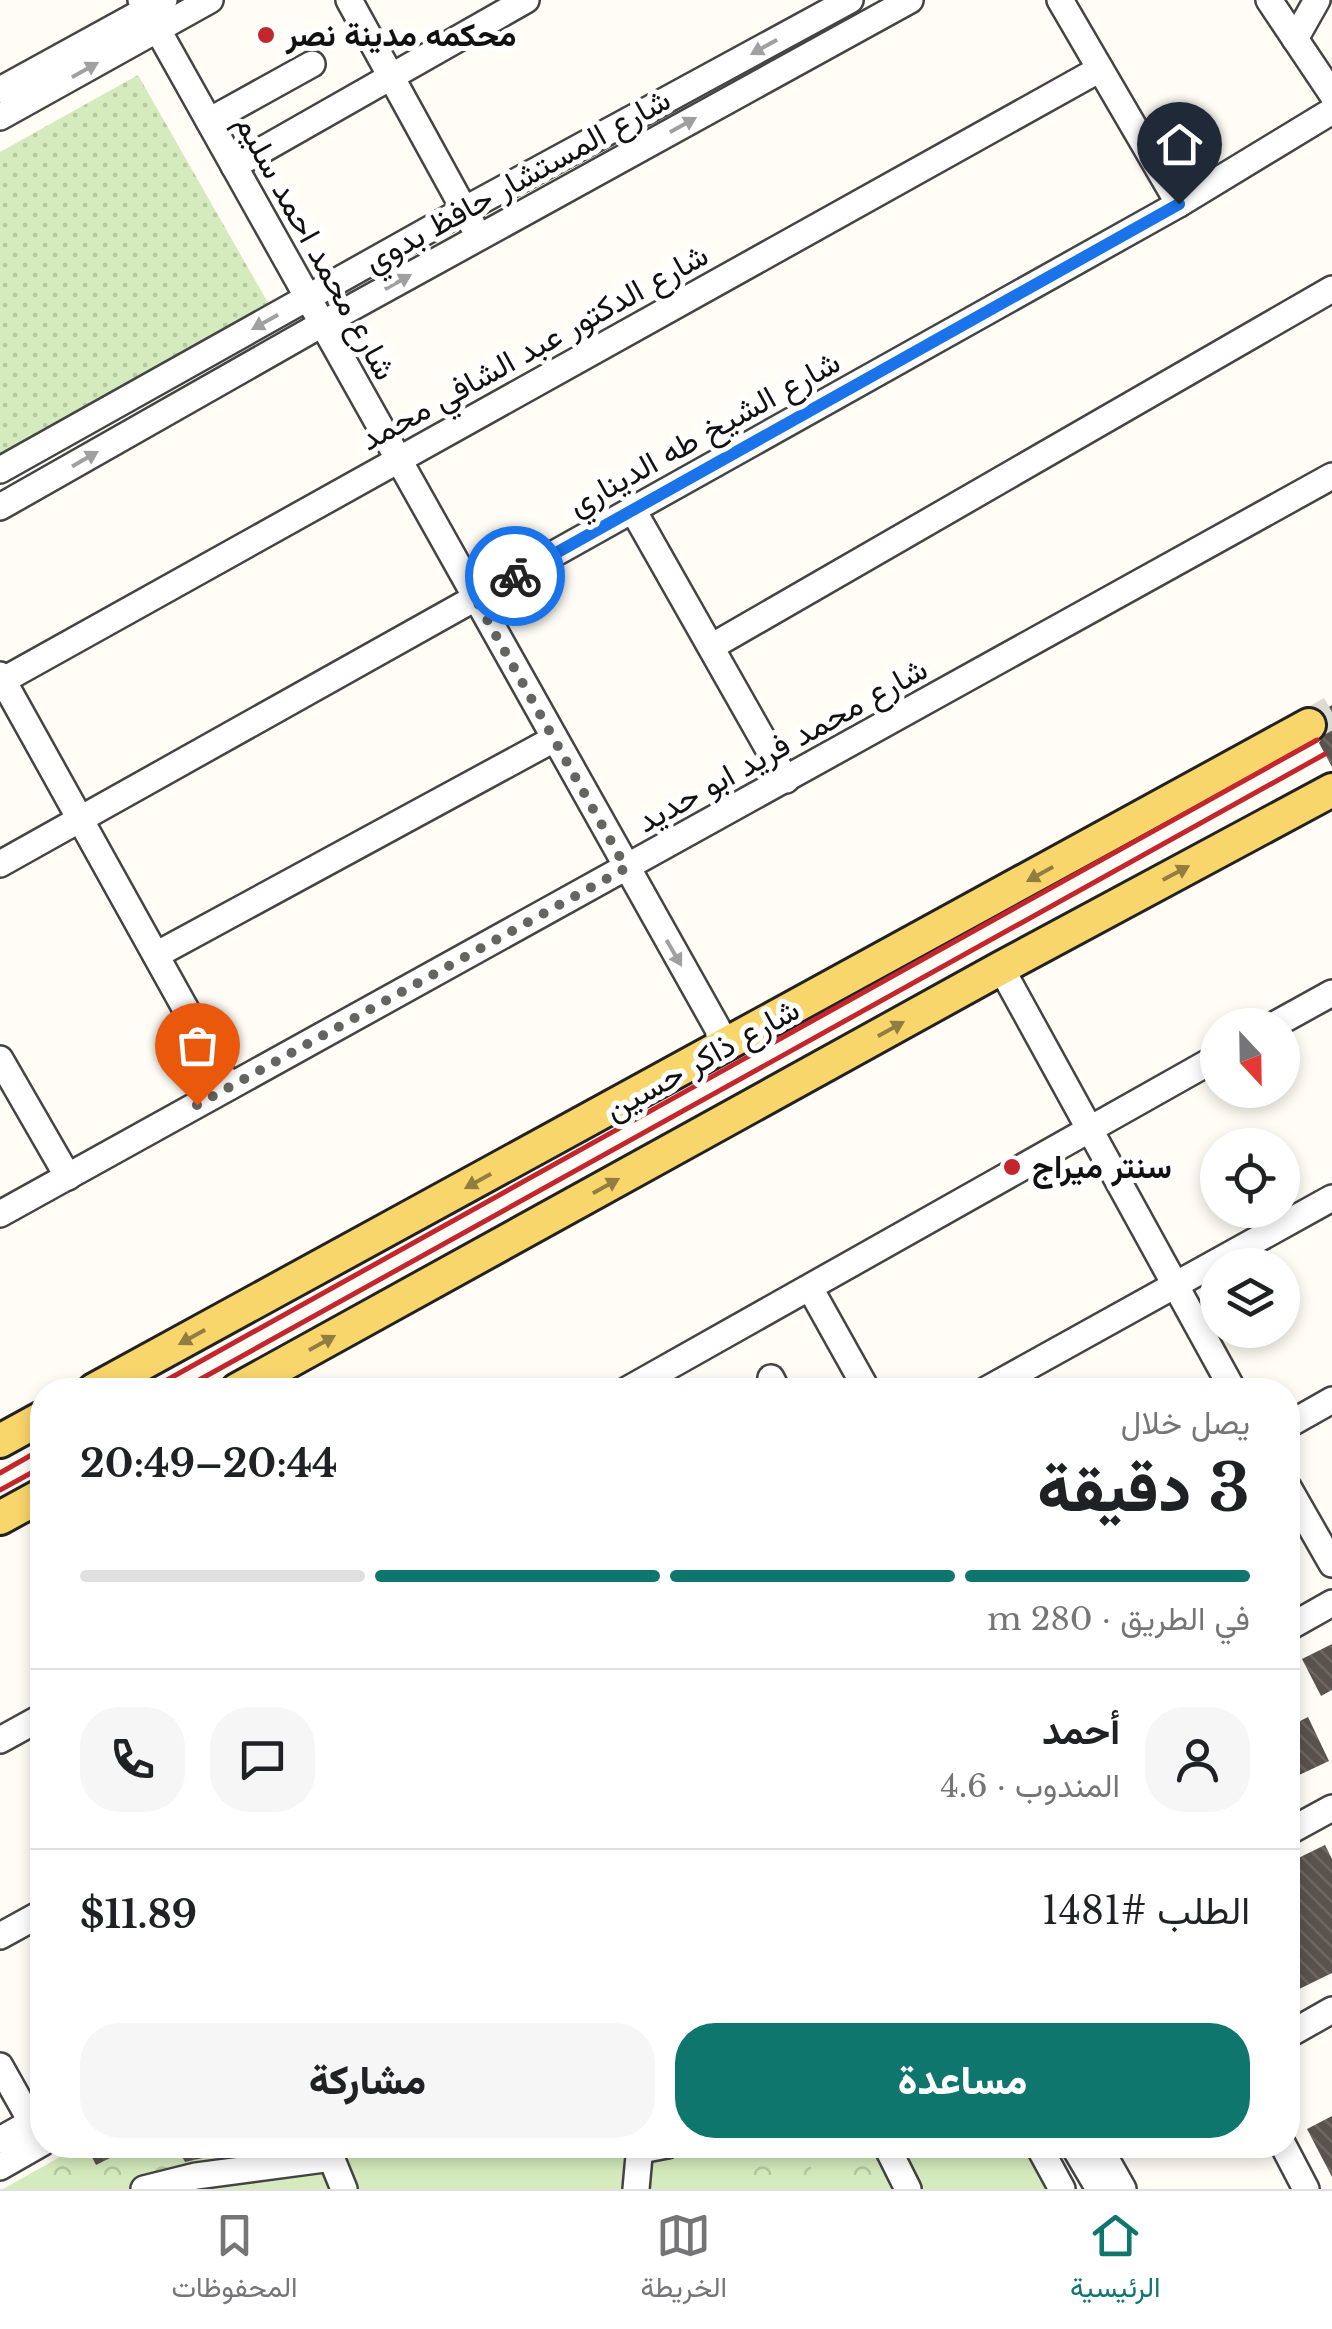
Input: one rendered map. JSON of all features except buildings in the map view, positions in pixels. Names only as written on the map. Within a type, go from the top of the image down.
[{"type":"main road","name":"شارع ذاكر حسين","points":[[116,1378],[1309,725]]},
{"type":"main road","name":"شارع ذاكر حسين","points":[[259,1378],[1332,790]]},
{"type":"main road","points":[[0,1442],[30,1425]]},
{"type":"main road","points":[[0,1484],[12,1496],[30,1498]]},
{"type":"main road","points":[[0,1518],[30,1501]]},
{"type":"street","points":[[0,90],[152,10],[210,0]]},
{"type":"street","points":[[350,0],[479,238]]},
{"type":"street","points":[[234,166],[526,0]]},
{"type":"street","name":"شارع المستشار حافظ بدوي","points":[[0,470],[464,210],[850,0]]},
{"type":"street","name":"شارع المستشار حافظ بدوي","points":[[0,507],[322,324],[910,0]]},
{"type":"street","points":[[1060,0],[1179,204]]},
{"type":"street","points":[[1269,0],[1332,94]]},
{"type":"street","points":[[1294,39],[1317,0]]},
{"type":"street","points":[[0,117],[152,10]]},
{"type":"street","name":"شارع محمد احمد سليم","points":[[152,10],[208,121],[718,1029],[717,1051]]},
{"type":"street","points":[[208,121],[312,64]]},
{"type":"street","name":"شارع الدكتور عبد الشافي محمد","points":[[1,679],[1100,69]]},
{"type":"street","name":"شارع الشيخ طه الديناري","points":[[0,864],[1179,204],[1332,112]]},
{"type":"street","points":[[711,647],[1332,289]]},
{"type":"street","name":"شارع محمد فريد ابو حديد","points":[[0,1214],[1332,476]]},
{"type":"street","points":[[633,510],[786,780]]},
{"type":"street","points":[[1,679],[229,1088]]},
{"type":"street","points":[[156,955],[554,739]]},
{"type":"street","points":[[1001,968],[1226,1378]]},
{"type":"street","points":[[1300,1011],[1332,993]]},
{"type":"street","points":[[0,1059],[68,1177]]},
{"type":"street","points":[[672,1378],[810,1288],[1200,1067]]},
{"type":"street","points":[[1008,1378],[1332,1198]]},
{"type":"street","points":[[810,1288],[860,1378]]},
{"type":"street","points":[[1300,1418],[1332,1400]]},
{"type":"street","points":[[1300,1508],[1332,1564]]},
{"type":"street","points":[[1300,1621],[1332,1603]]},
{"type":"street","points":[[0,1740],[30,1724]]},
{"type":"street","points":[[1300,1825],[1332,1808]]},
{"type":"street","points":[[0,1936],[30,1920]]},
{"type":"street","points":[[1300,2027],[1332,2010]]},
{"type":"street","points":[[0,2066],[30,2113]]},
{"type":"street","points":[[0,2140],[30,2130]]},
{"type":"street","points":[[0,2167],[30,2136]]},
{"type":"street","points":[[144,2189],[296,2158]]},
{"type":"street","points":[[331,2158],[344,2189]]},
{"type":"street","points":[[636,2189],[640,2158]]},
{"type":"street","points":[[892,2158],[905,2188]]},
{"type":"street","points":[[1045,2158],[1062,2189]]},
{"type":"street","points":[[1081,2158],[1099,2189]]},
{"type":"street","points":[[1105,2158],[1123,2189]]},
{"type":"street","points":[[1290,2158],[1306,2189]]},
{"type":"green space","points":[[138,75],[271,308],[0,460],[0,152]]},
{"type":"green space","points":[[58,2158],[1053,2158],[1069,2189],[3,2189]]},
{"type":"green space","points":[[342,2158],[629,2158],[631,2189],[355,2189]]},
{"type":"green space","points":[[663,2158],[730,2158],[721,2189],[641,2189],[650,2165]]},
{"type":"green space","points":[[806,2158],[880,2158],[890,2178],[857,2162],[848,2172],[853,2183],[862,2186],[871,2178],[887,2186],[815,2189]]},
{"type":"green space","points":[[908,2158],[1038,2158],[1054,2189],[923,2189]]},
{"type":"green space","points":[[310,2173],[325,2178],[332,2189],[239,2186]]},
{"type":"tunnel","points":[[1309,725],[1332,712]]},
{"type":"railway","points":[[171,1378],[1317,740]]},
{"type":"railway","points":[[203,1378],[1325,754]]},
{"type":"railway","points":[[0,1473],[30,1456]]},
{"type":"railway","points":[[0,1490],[30,1474]]},
{"type":"way so far","points":[[197,1105],[626,868],[475,598],[515,576]]},
{"type":"place","name":"محكمه مدينة نصر","points":[[266,35]]},
{"type":"place","name":"سنتر ميراج","points":[[1012,1167]]},
{"type":"route","points":[[515,576],[1179,204]]}]
